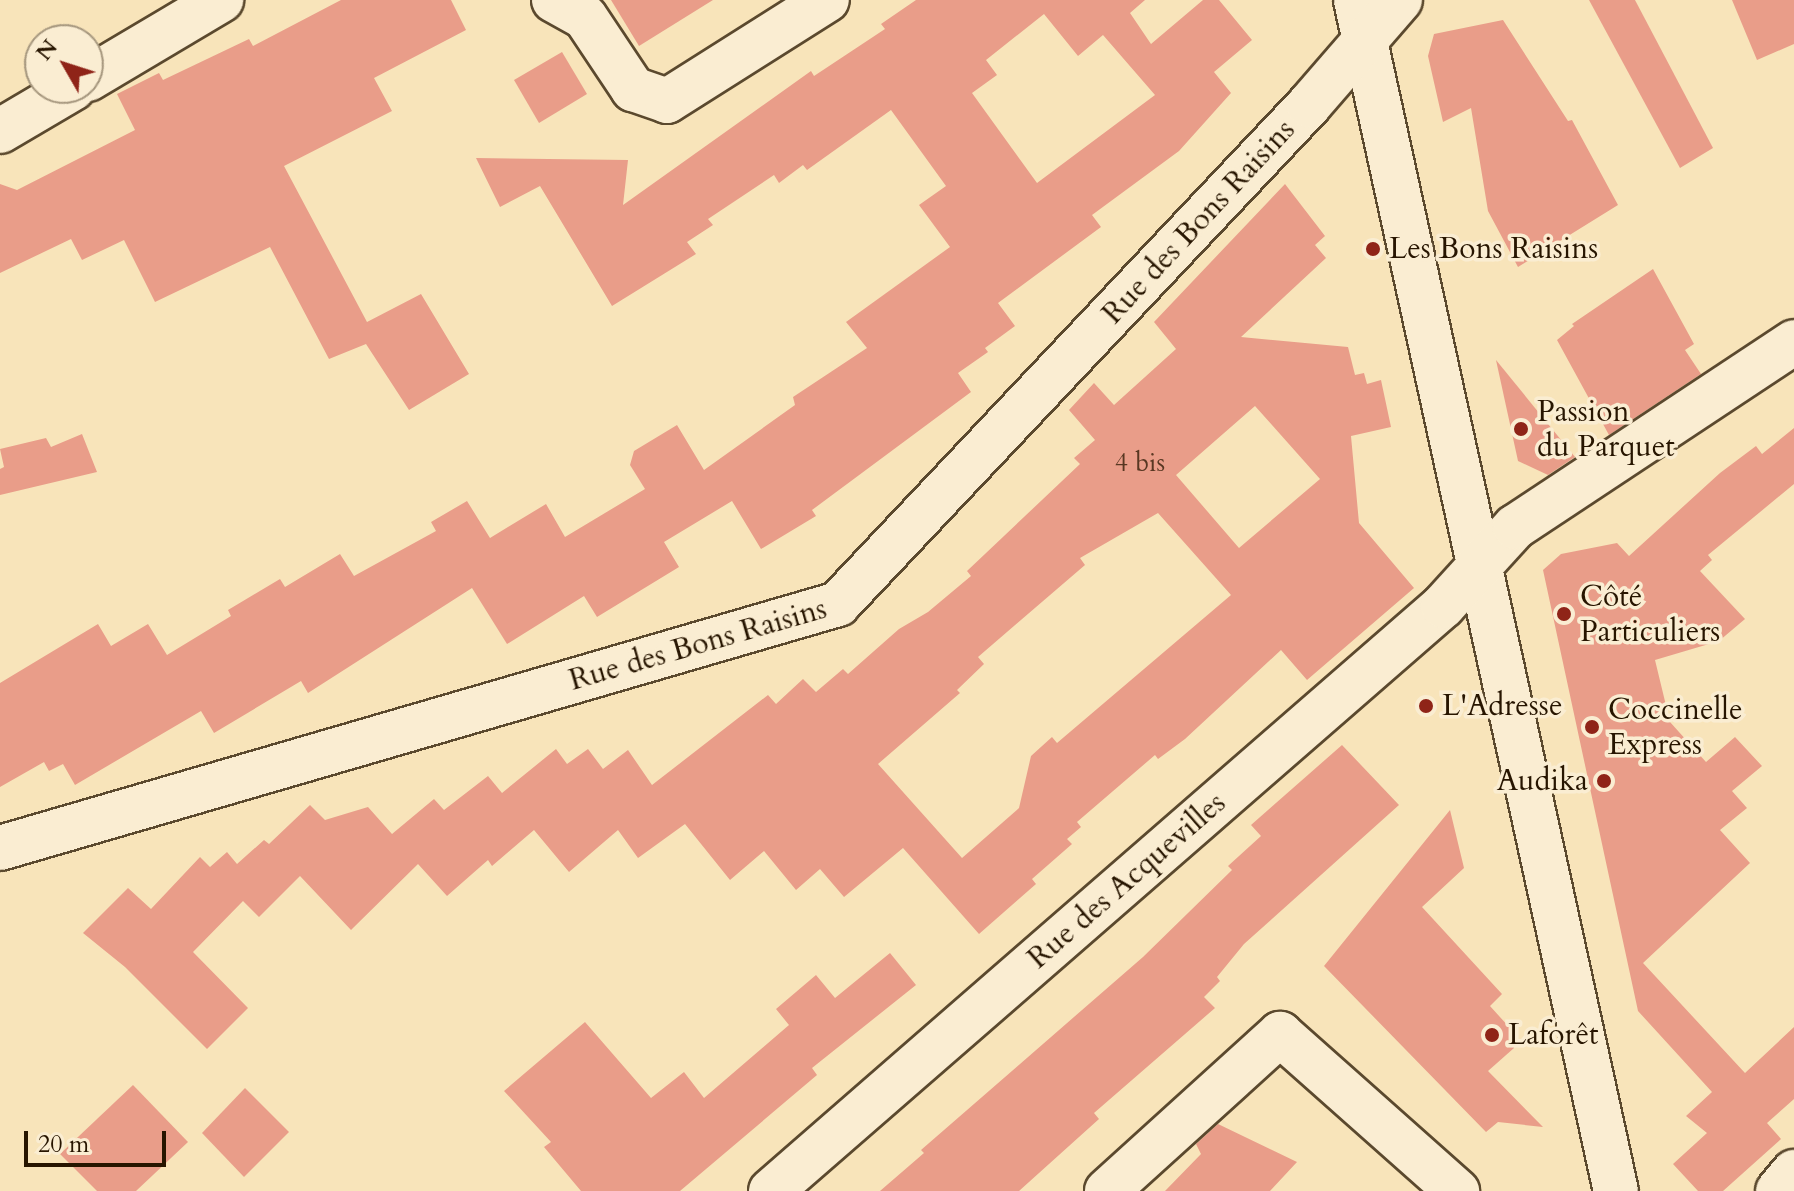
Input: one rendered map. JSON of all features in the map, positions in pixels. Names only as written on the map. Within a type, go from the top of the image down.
[{"type":"street","points":[[104,69],[221,0]]},
{"type":"street","points":[[554,0],[585,17],[633,89],[667,101],[827,0]]},
{"type":"street","name":"Rue des Bons Raisins","points":[[0,848],[838,604],[1287,128],[1361,20],[1400,0]]},
{"type":"street","points":[[1361,20],[1616,1191]]},
{"type":"street","points":[[0,131],[46,104]]},
{"type":"street","name":"Rue des Acquevilles","points":[[771,1191],[1443,606],[1530,515],[1794,342]]},
{"type":"street","points":[[1107,1191],[1280,1034],[1457,1191]]},
{"type":"street","points":[[1778,1191],[1794,1172]]},
{"type":"building","points":[[341,0],[451,0],[466,30],[374,78],[392,111],[284,166],[367,322],[421,294],[469,374],[409,410],[366,344],[329,359],[270,247],[155,302],[124,240],[82,260],[71,239],[0,273],[0,184],[17,190],[135,130],[117,94],[159,73],[163,80],[249,39],[253,46]]},
{"type":"building","points":[[611,0],[713,0],[639,46]]},
{"type":"building","points":[[916,0],[1145,0],[1130,13],[1151,44],[1203,0],[1219,0],[1252,40],[1214,72],[1231,93],[1179,151],[1092,215],[1101,227],[998,303],[1015,326],[985,348],[988,352],[958,373],[971,392],[812,510],[816,516],[761,549],[732,501],[664,542],[679,567],[597,617],[584,596],[507,644],[472,588],[308,693],[301,681],[214,733],[201,711],[75,785],[63,764],[49,771],[44,762],[0,787],[0,683],[98,624],[111,646],[148,624],[167,655],[231,616],[228,610],[280,579],[285,587],[340,554],[354,576],[436,531],[431,522],[467,501],[490,538],[546,504],[565,537],[645,489],[630,465],[634,451],[677,425],[704,470],[795,405],[793,397],[867,348],[846,322],[950,247],[919,205],[946,186],[891,110],[807,170],[803,165],[779,183],[774,175],[708,219],[713,225],[687,242],[696,254],[612,306],[540,186],[500,207],[476,158],[628,160],[623,205],[811,71],[814,76],[885,29],[881,24]],"holes":[[[1044,14],[1078,56],[1103,35],[1155,95],[1037,183],[972,93],[997,75],[986,60]]]},
{"type":"building","points":[[1589,0],[1635,0],[1713,148],[1680,168]]},
{"type":"building","points":[[1732,0],[1794,0],[1794,44],[1757,60]]},
{"type":"building","points":[[1503,20],[1568,121],[1572,120],[1618,205],[1518,267],[1488,211],[1471,108],[1443,122],[1428,56],[1434,34]]},
{"type":"building","points":[[562,52],[587,94],[539,123],[514,80]]},
{"type":"building","points":[[1285,184],[1325,236],[1315,245],[1326,258],[1241,337],[1348,347],[1355,375],[1364,373],[1367,384],[1381,380],[1391,427],[1351,436],[1359,523],[1414,588],[1307,680],[1281,650],[1185,739],[1158,759],[1155,755],[1077,822],[1081,827],[1067,839],[1072,844],[1032,879],[1036,884],[979,934],[903,848],[844,897],[820,869],[796,890],[764,851],[730,880],[685,824],[638,858],[618,830],[569,872],[534,830],[492,866],[488,860],[447,896],[418,864],[351,930],[300,876],[259,917],[243,901],[193,952],[248,1008],[207,1049],[125,967],[83,933],[128,888],[151,909],[200,857],[210,867],[227,852],[237,864],[264,840],[269,844],[310,805],[325,820],[368,807],[392,834],[434,799],[444,810],[488,776],[502,793],[556,749],[567,764],[588,749],[603,769],[628,750],[652,785],[768,695],[776,704],[803,679],[816,692],[843,669],[848,674],[899,629],[928,612],[971,576],[967,571],[1080,464],[1074,458],[1095,440],[1069,410],[1094,383],[1114,405],[1176,349],[1154,322]],"holes":[[[1255,406],[1320,479],[1239,548],[1176,475]],[[1158,513],[1231,595],[1057,743],[1052,737],[1031,756],[1019,808],[962,858],[878,764],[960,693],[957,690],[984,664],[978,657],[1085,565],[1080,558]]]},
{"type":"building","points":[[1653,269],[1694,344],[1685,350],[1701,374],[1609,435],[1557,340],[1574,326],[1572,324]]},
{"type":"building","points":[[1496,360],[1575,457],[1548,475],[1518,461]]},
{"type":"building","points":[[1794,428],[1794,484],[1708,555],[1712,560],[1700,571],[1745,619],[1719,641],[1655,660],[1670,722],[1706,762],[1735,737],[1762,766],[1732,791],[1747,808],[1720,830],[1750,863],[1643,963],[1745,1073],[1794,1027],[1794,1099],[1767,1123],[1781,1139],[1723,1191],[1698,1191],[1673,1164],[1707,1133],[1686,1116],[1712,1092],[1638,1011],[1543,570],[1561,554],[1617,543],[1629,556],[1720,473],[1756,446],[1762,454]]},
{"type":"building","points":[[82,434],[97,472],[0,495],[0,469],[4,467],[0,449],[46,438],[51,447]]},
{"type":"building","points":[[1342,745],[1399,805],[1244,944],[1217,977],[1220,981],[1204,997],[1215,1008],[1094,1113],[1099,1119],[1019,1191],[880,1191],[924,1153],[921,1150],[1143,957],[1232,870],[1228,866],[1261,836],[1251,825]]},
{"type":"building","points":[[1450,810],[1464,868],[1422,907],[1502,994],[1490,1006],[1509,1027],[1514,1048],[1488,1071],[1543,1127],[1498,1122],[1486,1132],[1324,966]]},
{"type":"building","points":[[890,953],[916,985],[812,1068],[817,1075],[680,1191],[581,1191],[544,1147],[551,1142],[504,1091],[585,1022],[651,1098],[684,1072],[704,1098],[789,1025],[776,1009],[816,975],[835,998]]},
{"type":"building","points":[[133,1085],[188,1142],[136,1191],[97,1191],[60,1154]]},
{"type":"building","points":[[245,1088],[289,1132],[244,1177],[202,1133]]},
{"type":"building","points":[[1218,1124],[1297,1162],[1270,1191],[1165,1191],[1201,1154],[1196,1144]]},
{"type":"place","name":"Les Bons Raisins","points":[[1373,249]]},
{"type":"place","name":"Passion du Parquet","points":[[1521,429]]},
{"type":"place","name":"Côté Particuliers","points":[[1564,614]]},
{"type":"place","name":"L'Adresse","points":[[1426,706]]},
{"type":"place","name":"Coccinelle Express","points":[[1592,727]]},
{"type":"place","name":"Audika","points":[[1604,781]]},
{"type":"place","name":"Laforêt","points":[[1492,1035]]}]
